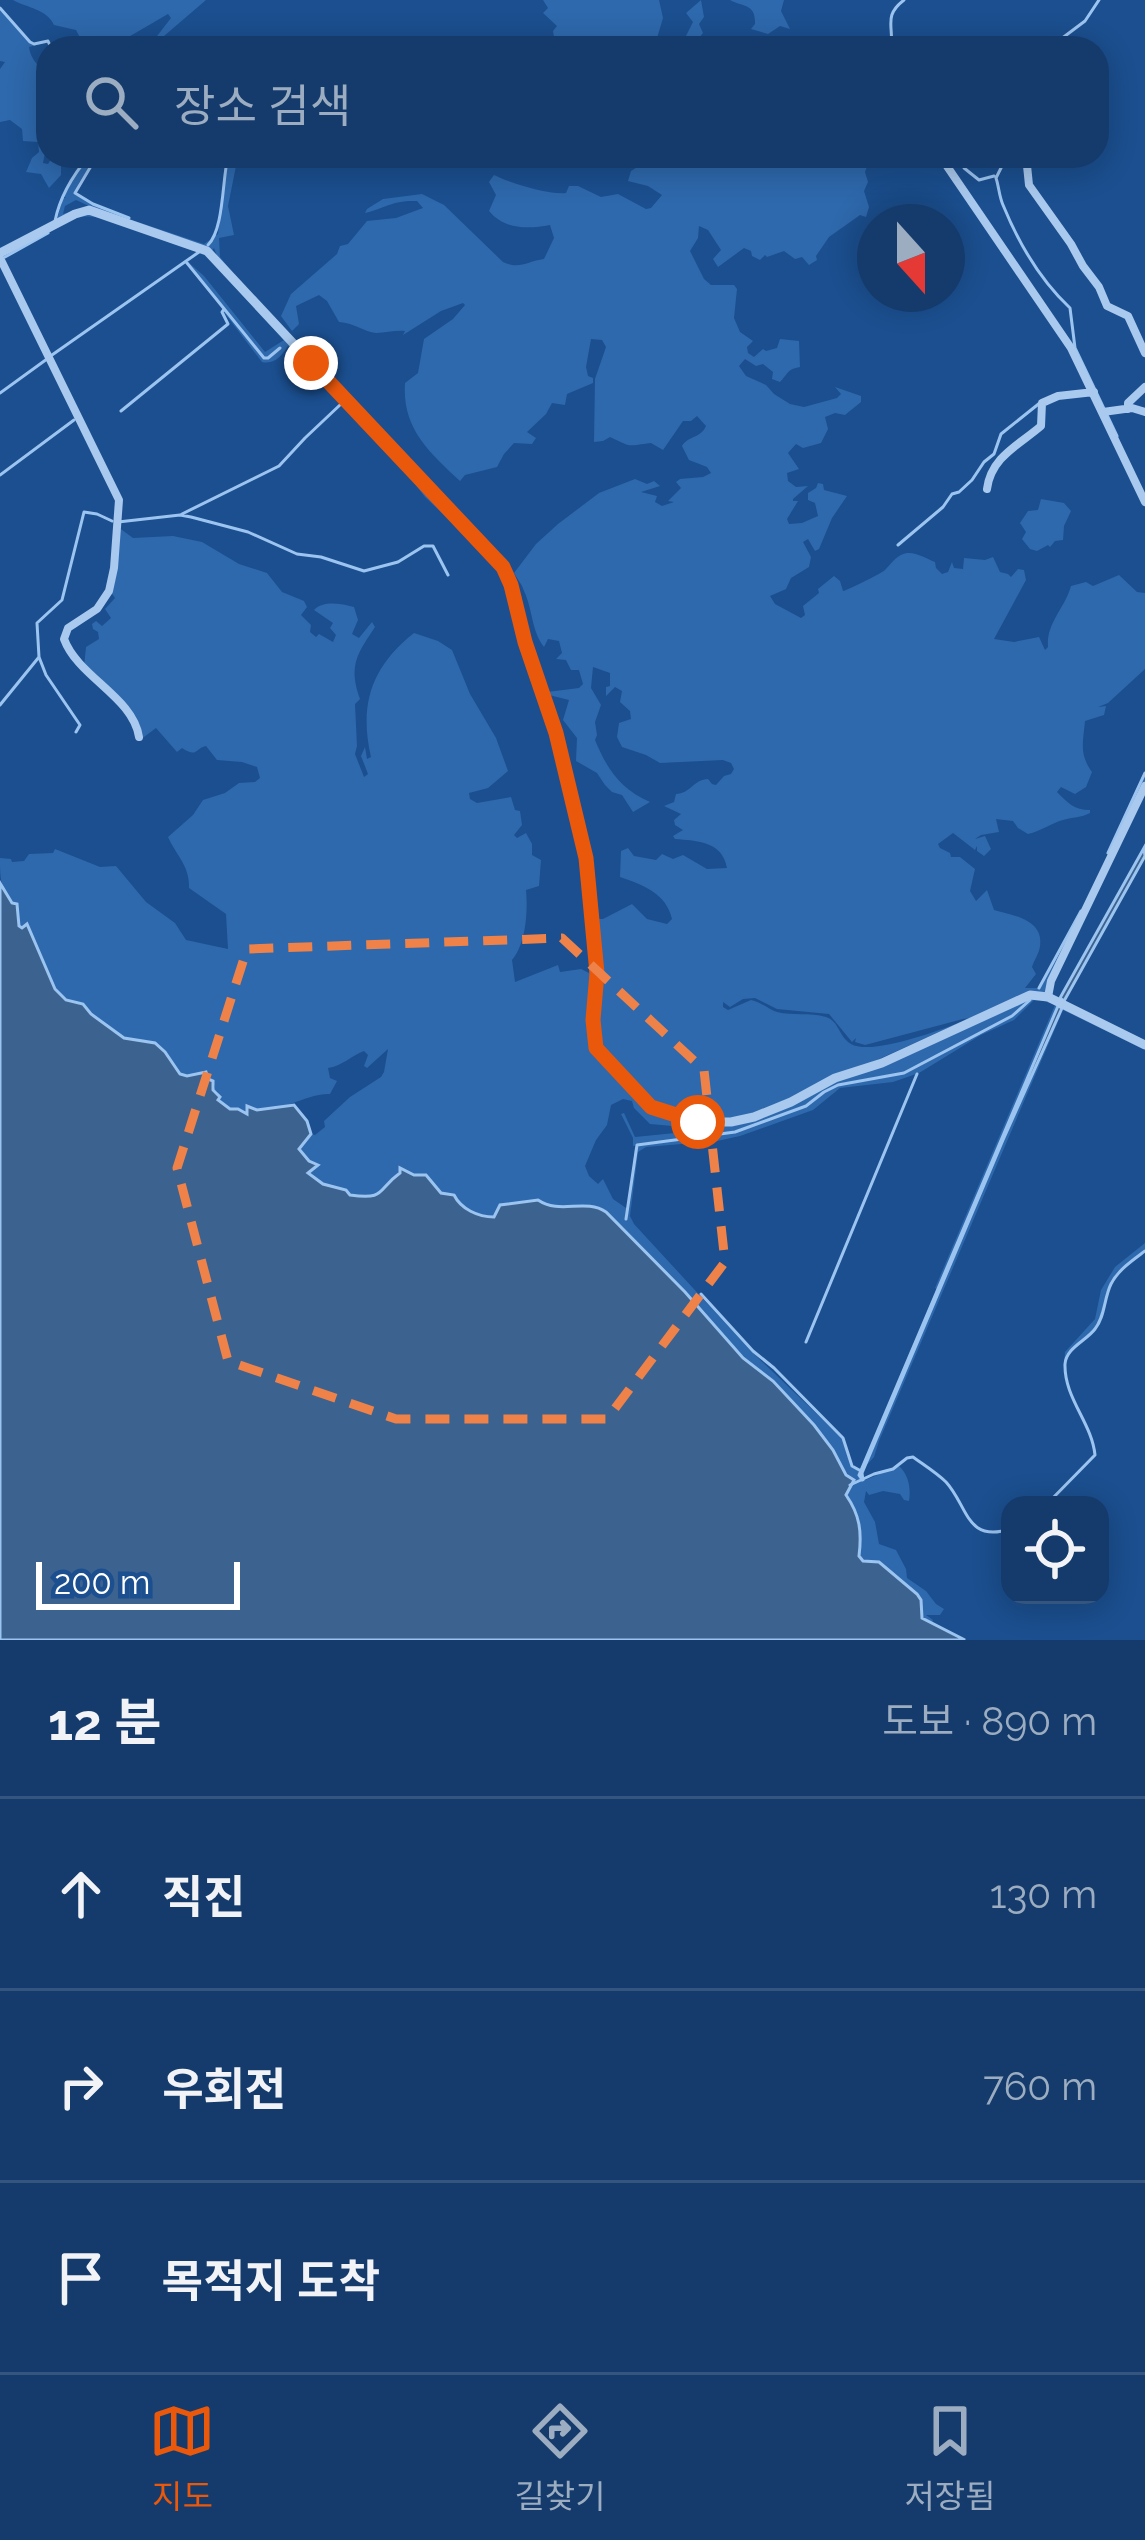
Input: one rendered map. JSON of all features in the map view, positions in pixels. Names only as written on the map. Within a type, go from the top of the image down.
[{"type":"street","points":[[948,168],[1071,348],[1145,502]]},
{"type":"street","points":[[1028,168],[1030,185],[1107,305],[1128,316],[1145,352]]},
{"type":"street","points":[[139,737],[134,720],[72,657],[64,639],[68,628],[97,609],[109,591],[119,500],[0,255],[89,210],[207,251],[498,559],[511,585],[556,733],[586,858],[597,973],[594,1041],[601,1055],[651,1107],[698,1122],[741,1120],[791,1102],[835,1078],[882,1064],[1036,994],[1145,1045]]},
{"type":"street","points":[[1128,409],[1145,387]]},
{"type":"street","points":[[987,489],[997,461],[1042,426],[1042,403],[1094,392]]},
{"type":"street","points":[[1103,412],[1145,412]]},
{"type":"street","points":[[1048,998],[1051,981],[1145,786]]},
{"type":"highlighted area","points":[[562,938],[704,1070],[725,1262],[607,1419],[396,1419],[228,1361],[177,1168],[247,949]]},
{"type":"shaded area","points":[[13,0],[206,0],[164,36],[157,36],[171,18],[168,14],[130,36],[79,36],[76,30],[54,25],[42,12]]},
{"type":"shaded area","points":[[543,0],[659,0],[663,18],[658,36],[554,36],[557,26],[543,13],[548,8]]},
{"type":"shaded area","points":[[701,0],[701,36],[686,36],[693,22],[686,13]]},
{"type":"shaded area","points":[[730,0],[784,0],[781,11],[790,29],[780,26],[768,34],[751,29],[753,12]]},
{"type":"shaded area","points":[[0,9],[30,43],[36,44],[29,47],[36,63],[36,142],[23,141],[22,129],[10,120],[0,122],[0,69],[5,62],[0,61]]},
{"type":"shaded area","points":[[36,155],[36,168],[61,168],[61,175],[49,188],[41,174],[26,172]]},
{"type":"shaded area","points":[[88,168],[76,195],[204,244],[218,234],[227,168],[236,168],[228,206],[234,235],[219,238],[220,257],[457,514],[507,560],[509,576],[498,556],[458,519],[293,344],[504,572],[551,725],[584,859],[591,908],[595,979],[591,1024],[596,1053],[646,1105],[642,1106],[700,1122],[756,1118],[835,1080],[899,1059],[1031,996],[1062,1006],[1145,1046],[1145,1050],[1063,1010],[874,1457],[865,1467],[1055,1005],[1036,998],[1014,1020],[919,1073],[893,1082],[840,1088],[813,1110],[740,1136],[646,1147],[638,1152],[630,1216],[634,1224],[751,1351],[842,1438],[851,1466],[861,1471],[863,1481],[899,1466],[905,1474],[909,1501],[900,1494],[869,1495],[866,1491],[864,1502],[875,1522],[879,1544],[896,1550],[907,1578],[944,1609],[940,1615],[926,1615],[932,1623],[921,1618],[917,1595],[879,1562],[858,1556],[859,1524],[846,1495],[854,1480],[846,1476],[814,1425],[773,1381],[743,1358],[606,1212],[538,1200],[500,1205],[494,1217],[488,1217],[466,1208],[454,1195],[441,1193],[426,1175],[401,1169],[381,1192],[360,1196],[323,1184],[308,1172],[317,1165],[299,1149],[350,1097],[381,1077],[388,1049],[367,1068],[364,1051],[328,1068],[330,1078],[337,1081],[330,1094],[279,1108],[248,1106],[248,1114],[243,1114],[221,1103],[206,1073],[179,1074],[155,1044],[124,1038],[83,1004],[66,1000],[55,989],[27,925],[19,926],[17,905],[2,885],[0,858],[24,861],[29,854],[55,849],[100,867],[116,866],[146,902],[175,923],[186,940],[228,949],[226,914],[189,888],[185,867],[168,837],[203,800],[260,778],[257,767],[217,760],[206,746],[193,753],[182,748],[177,752],[156,728],[140,740],[136,721],[84,667],[86,647],[99,639],[92,624],[96,621],[102,626],[111,618],[105,609],[115,598],[110,591],[118,527],[133,538],[173,536],[202,542],[239,564],[267,573],[282,592],[304,601],[307,607],[301,615],[316,637],[319,634],[333,642],[336,635],[330,628],[333,623],[314,610],[323,605],[354,607],[358,620],[352,634],[359,638],[372,622],[375,627],[355,669],[360,699],[355,704],[355,754],[364,777],[368,774],[361,756],[365,747],[367,759],[371,757],[368,704],[387,659],[414,633],[452,650],[508,771],[488,788],[469,793],[470,799],[477,803],[511,797],[522,825],[514,835],[526,833],[532,855],[541,860],[539,886],[526,890],[523,936],[512,960],[515,982],[558,965],[560,972],[581,969],[589,973],[590,921],[580,847],[547,721],[494,562],[425,497],[387,448],[288,346],[275,360],[262,362],[187,261],[265,352],[284,340],[201,250],[89,216],[70,220],[0,255],[47,228],[86,213],[97,213],[195,246],[76,200],[65,206],[63,214],[88,209],[56,223],[63,196],[78,169]],"holes":[[[197,247],[211,252],[214,248],[228,273],[287,338],[208,253]],[[623,1099],[632,1101],[650,1124],[695,1131],[635,1137],[621,1114],[633,1146],[640,1145],[635,1147],[627,1220],[626,1208],[613,1199],[603,1179],[598,1184],[589,1176],[585,1166],[607,1125],[611,1105]]]},
{"type":"shaded area","points":[[636,168],[866,168],[868,204],[857,204],[857,217],[829,237],[817,260],[809,265],[784,251],[760,260],[744,248],[718,267],[713,259],[721,250],[708,230],[699,226],[690,251],[711,285],[737,289],[734,318],[740,332],[753,341],[748,353],[754,357],[763,349],[777,348],[780,339],[799,341],[800,367],[780,382],[772,379],[773,372],[763,364],[756,366],[745,359],[739,366],[746,376],[790,404],[804,407],[837,398],[841,394],[835,387],[861,396],[861,402],[845,415],[825,417],[828,429],[821,443],[803,448],[796,444],[788,453],[799,469],[787,473],[788,481],[796,487],[808,486],[793,499],[798,501],[787,519],[789,524],[818,516],[808,493],[818,483],[824,490],[847,496],[819,549],[815,551],[808,539],[803,542],[811,557],[809,567],[791,578],[786,589],[770,596],[775,604],[801,618],[803,606],[834,576],[843,591],[883,572],[907,553],[935,562],[942,574],[952,562],[954,568],[963,569],[964,558],[993,557],[1000,572],[1011,577],[1018,569],[1024,570],[1026,580],[994,639],[1014,642],[1039,637],[1045,650],[1071,586],[1086,582],[1093,586],[1119,575],[1137,592],[1145,593],[1145,669],[1098,707],[1106,706],[1104,715],[1085,721],[1084,754],[1092,772],[1086,787],[1075,794],[1061,787],[1057,792],[1090,813],[1028,834],[1013,821],[996,819],[999,832],[981,835],[975,839],[985,836],[991,849],[984,856],[977,846],[975,850],[953,833],[938,844],[975,869],[970,891],[976,901],[987,890],[994,910],[1025,920],[1037,930],[1040,946],[1032,967],[1036,974],[1025,988],[1040,988],[1070,936],[1145,775],[1048,995],[1026,996],[974,1017],[865,1045],[855,1042],[856,1038],[852,1042],[829,1014],[777,1009],[755,998],[730,1007],[723,1002],[728,1010],[751,1000],[777,1012],[826,1017],[847,1041],[861,1047],[906,1040],[963,1021],[736,1119],[695,1119],[657,1108],[601,1051],[589,860],[526,641],[516,588],[547,692],[583,684],[579,670],[556,659],[562,653],[559,641],[548,639],[544,647],[514,573],[536,544],[599,493],[635,479],[647,484],[654,481],[660,486],[641,492],[657,496],[655,502],[662,506],[674,502],[668,501],[681,488],[676,482],[711,473],[689,460],[682,446],[706,426],[697,416],[683,421],[663,450],[651,443],[630,445],[610,437],[594,442],[595,379],[606,347],[602,340],[591,339],[586,367],[593,383],[567,394],[565,405],[552,403],[527,432],[536,438],[532,444],[514,443],[497,467],[465,475],[460,481],[413,426],[405,383],[418,373],[424,339],[453,319],[463,303],[403,335],[405,331],[376,333],[339,322],[319,295],[296,306],[299,324],[292,331],[281,316],[291,294],[367,221],[396,218],[423,208],[409,201],[365,213],[383,199],[422,194],[444,205],[503,262],[519,265],[544,259],[554,238],[550,225],[517,227],[489,211],[496,195],[489,182],[494,175],[550,192],[566,193],[569,186],[578,186],[601,197],[618,194],[646,209],[662,195],[628,181]],"holes":[[[593,667],[610,673],[606,696],[615,687],[622,691],[620,702],[630,711],[631,719],[619,723],[617,737],[622,747],[660,763],[723,760],[734,769],[716,785],[703,780],[664,806],[681,814],[674,820],[683,830],[675,839],[714,847],[727,868],[707,869],[683,855],[673,859],[662,854],[656,860],[634,856],[628,848],[621,851],[620,877],[659,896],[672,919],[667,924],[647,919],[632,904],[599,919],[587,832],[549,695],[569,700],[563,720],[577,738],[576,761],[622,795],[633,812],[650,802],[616,777],[595,740],[601,705],[591,688]]]},
{"type":"shaded area","points":[[1041,499],[1064,503],[1071,511],[1063,540],[1037,551],[1022,539],[1026,532],[1020,523],[1028,511],[1038,510]]},
{"type":"shaded area","points":[[1144,848],[1145,856],[1064,1001],[1060,998]]},
{"type":"shaded area","points":[[0,883],[17,904],[19,926],[27,924],[55,989],[66,1000],[83,1004],[124,1038],[155,1043],[180,1074],[206,1072],[218,1100],[230,1109],[247,1114],[247,1106],[257,1110],[294,1105],[311,1134],[299,1149],[318,1165],[308,1173],[323,1184],[350,1195],[370,1196],[380,1192],[400,1168],[426,1175],[441,1193],[454,1195],[482,1216],[494,1217],[500,1205],[538,1200],[606,1212],[743,1358],[773,1381],[833,1450],[846,1475],[854,1480],[846,1495],[857,1517],[863,1561],[879,1562],[917,1594],[922,1618],[965,1640],[0,1640]]},
{"type":"shaded area","points":[[1058,1006],[1062,1008],[862,1473],[863,1481],[859,1475]]},
{"type":"shaded area","points":[[1145,1243],[1145,1250],[1118,1273],[1109,1288],[1097,1326],[1070,1351],[1064,1365],[1065,1352],[1095,1319],[1101,1290],[1115,1267]]},
{"type":"waterway","points":[[891,36],[891,16],[904,0]]},
{"type":"waterway","points":[[1065,36],[1085,21],[1099,0]]},
{"type":"waterway","points":[[0,8],[36,44]]},
{"type":"waterway","points":[[55,221],[80,168]]},
{"type":"waterway","points":[[90,168],[75,193],[129,218]]},
{"type":"waterway","points":[[208,245],[220,216],[226,168]]},
{"type":"waterway","points":[[964,168],[979,180],[994,176]]},
{"type":"waterway","points":[[1001,168],[996,178],[1002,202],[1031,260],[1070,308],[1075,348],[1117,436]]},
{"type":"waterway","points":[[5,257],[48,233]]},
{"type":"waterway","points":[[52,355],[199,252]]},
{"type":"waterway","points":[[187,263],[264,358],[280,348]]},
{"type":"waterway","points":[[121,411],[228,324],[224,309]]},
{"type":"waterway","points":[[0,393],[47,359]]},
{"type":"waterway","points":[[898,545],[972,480],[994,454],[1001,434],[1041,402]]},
{"type":"waterway","points":[[182,514],[279,466],[341,404]]},
{"type":"waterway","points":[[0,475],[74,420]]},
{"type":"waterway","points":[[0,705],[39,657],[37,623],[62,600],[84,512],[112,521]]},
{"type":"waterway","points":[[118,522],[191,517],[248,532],[297,554],[364,571],[433,546],[448,575]]},
{"type":"waterway","points":[[39,657],[80,725],[76,732]]},
{"type":"waterway","points":[[1108,853],[1145,773]]},
{"type":"waterway","points":[[1039,988],[1081,911]]},
{"type":"waterway","points":[[626,1219],[637,1145],[735,1132],[806,1106],[838,1085],[904,1073],[1012,1016],[1030,1000]]},
{"type":"waterway","points":[[806,1342],[917,1074]]},
{"type":"waterway","points":[[1055,1496],[1095,1455],[1069,1388],[1066,1358],[1098,1324],[1114,1279],[1145,1251]]},
{"type":"waterway","points":[[701,1294],[843,1438],[852,1466],[861,1471]]},
{"type":"waterway","points":[[850,1485],[913,1457],[946,1482],[976,1527],[1001,1531]]},
{"type":"route","points":[[311,363],[503,567],[556,733],[586,858],[597,973],[596,1048],[651,1107],[698,1122]]}]
